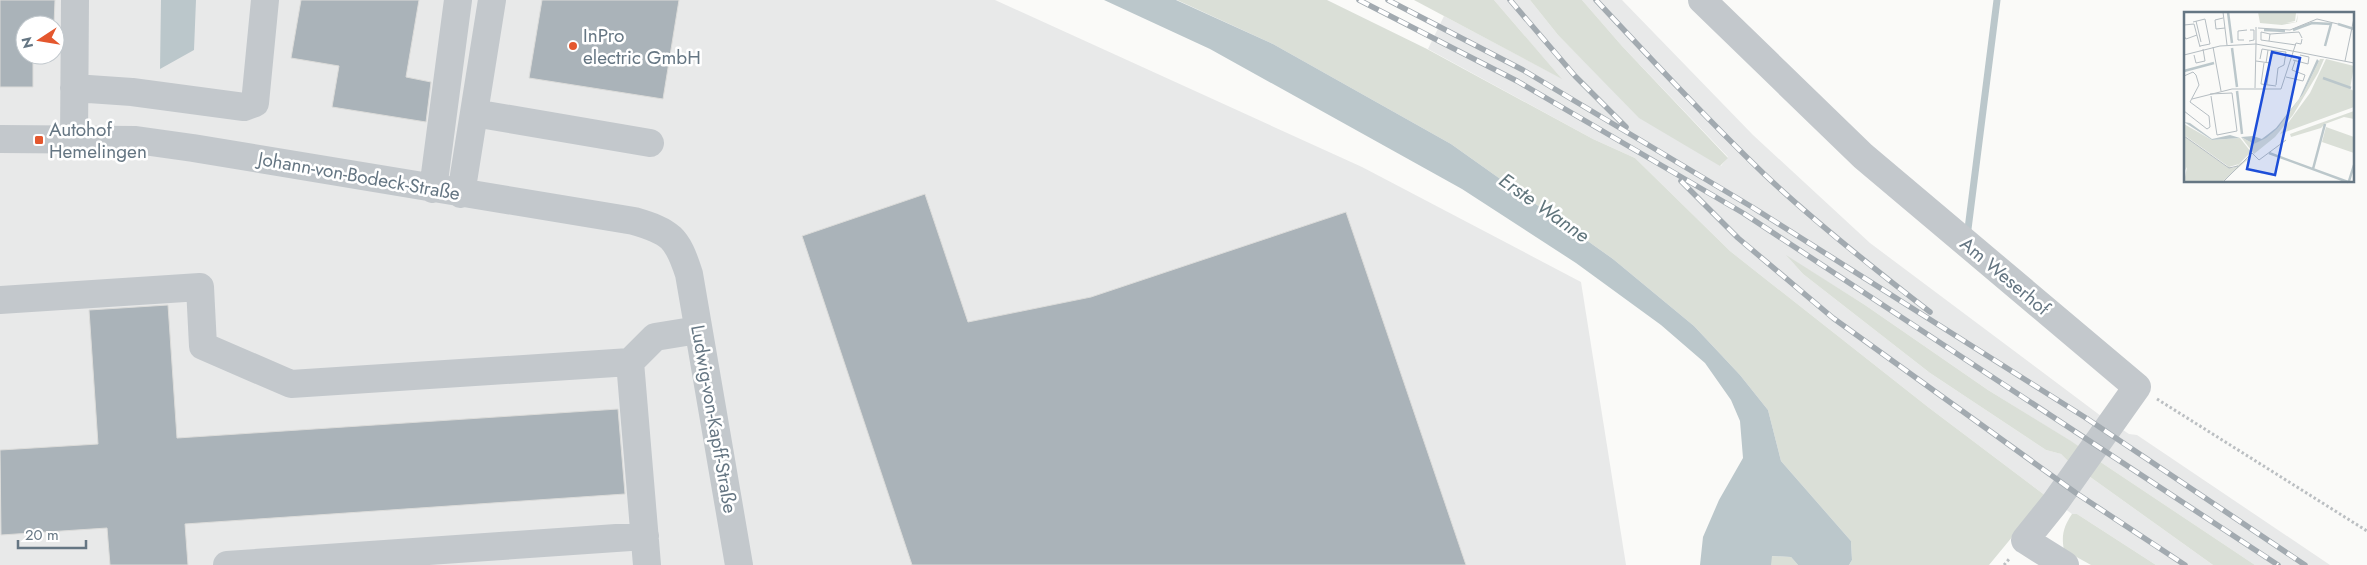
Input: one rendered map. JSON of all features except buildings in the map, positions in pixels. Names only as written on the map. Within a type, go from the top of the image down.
[{"type":"street","points":[[74,140],[75,0]]},
{"type":"street","points":[[74,88],[132,92],[244,107],[255,103],[265,0]]},
{"type":"street","points":[[433,189],[458,0]]},
{"type":"street","points":[[461,194],[492,0]]},
{"type":"street","name":"Am Weserhof","points":[[1702,0],[1863,156],[2137,387]]},
{"type":"street","points":[[474,113],[650,144]]},
{"type":"street","name":"Johann-von-Bodeck-Straße","points":[[0,139],[136,140],[634,221],[655,227],[673,237],[683,255],[689,274]]},
{"type":"street","name":"Ludwig-von-Kapff-Straße","points":[[689,274],[739,565]]},
{"type":"street","points":[[0,300],[200,287],[203,346],[291,384],[630,362],[655,337],[698,330]]},
{"type":"street","points":[[630,362],[647,565]]},
{"type":"street","points":[[2065,565],[2025,540],[2054,504],[2137,387]]},
{"type":"street","points":[[226,565],[645,536]]},
{"type":"path","points":[[2137,387],[2367,531]]},
{"type":"shaded area","points":[[0,0],[995,0],[1362,167],[1581,282],[1626,565],[0,565]]},
{"type":"shaded area","points":[[161,0],[196,0],[194,50],[160,69]]},
{"type":"shaded area","points":[[1104,0],[1176,0],[1273,44],[1451,144],[1613,259],[1694,326],[1740,375],[1768,410],[1781,461],[1851,541],[1852,560],[1849,565],[1798,565],[1791,557],[1772,556],[1771,565],[1700,565],[1703,537],[1719,500],[1743,458],[1740,421],[1731,400],[1705,363],[1661,325],[1576,263],[1462,189],[1210,49]]},
{"type":"shaded area","points":[[1177,0],[1327,0],[1427,49],[1593,139],[1635,158],[1730,251],[1928,407],[2046,496],[1989,565],[1849,565],[1852,560],[1851,541],[1781,461],[1768,410],[1740,375],[1694,326],[1613,259],[1451,144],[1273,44]]},
{"type":"shaded area","points":[[1414,0],[1494,0],[1562,79]]},
{"type":"shaded area","points":[[1494,0],[1530,0],[1558,35],[1583,60],[1721,166],[1728,157],[1622,46],[1582,0],[1622,0],[1753,135],[1870,243],[2101,416],[2080,447],[1988,390],[1865,305],[1788,257],[1803,274],[1930,373],[2046,450],[2061,454],[2070,463],[2046,496],[1928,407],[1730,251],[1635,158],[1593,139],[1428,49],[1444,16],[1561,78]]},
{"type":"shaded area","points":[[1530,0],[1582,0],[1622,46],[1728,158],[1720,166],[1639,118],[1558,35]]},
{"type":"shaded area","points":[[1786,255],[1865,305],[1988,390],[2080,447],[2070,463],[2061,454],[2046,450],[1930,373],[1803,274]]},
{"type":"shaded area","points":[[2117,426],[2129,434],[2137,435],[2330,565],[2255,565],[2096,459]]},
{"type":"shaded area","points":[[2096,459],[2255,565],[2213,565],[2086,474]]},
{"type":"shaded area","points":[[2086,474],[2213,565],[2156,565],[2077,514],[2072,514],[2064,508]]},
{"type":"shaded area","points":[[2072,514],[2077,514],[2156,565],[2091,565],[2064,550],[2064,531]]},
{"type":"shaded area","points":[[1771,556],[1791,557],[1798,565],[1771,565]]},
{"type":"waterway","points":[[1968,229],[1997,0]]},
{"type":"railway","points":[[1359,0],[1517,81],[1743,213],[2278,565]]},
{"type":"railway","points":[[1388,0],[1523,70],[1752,207],[2086,418],[2305,565]]},
{"type":"railway","points":[[1510,0],[1575,76],[1626,127]]},
{"type":"railway","points":[[1596,0],[1700,110],[1764,174],[1845,245],[1930,312]]},
{"type":"railway","points":[[1681,181],[1738,238],[1833,318],[2076,493],[2185,565]]},
{"type":"place","name":"InPro electric GmbH","points":[[573,46]]},
{"type":"place","name":"Autohof Hemelingen","points":[[39,140]]},
{"type":"water label","name":"Erste Wanne","points":[[1544,208]]}]
